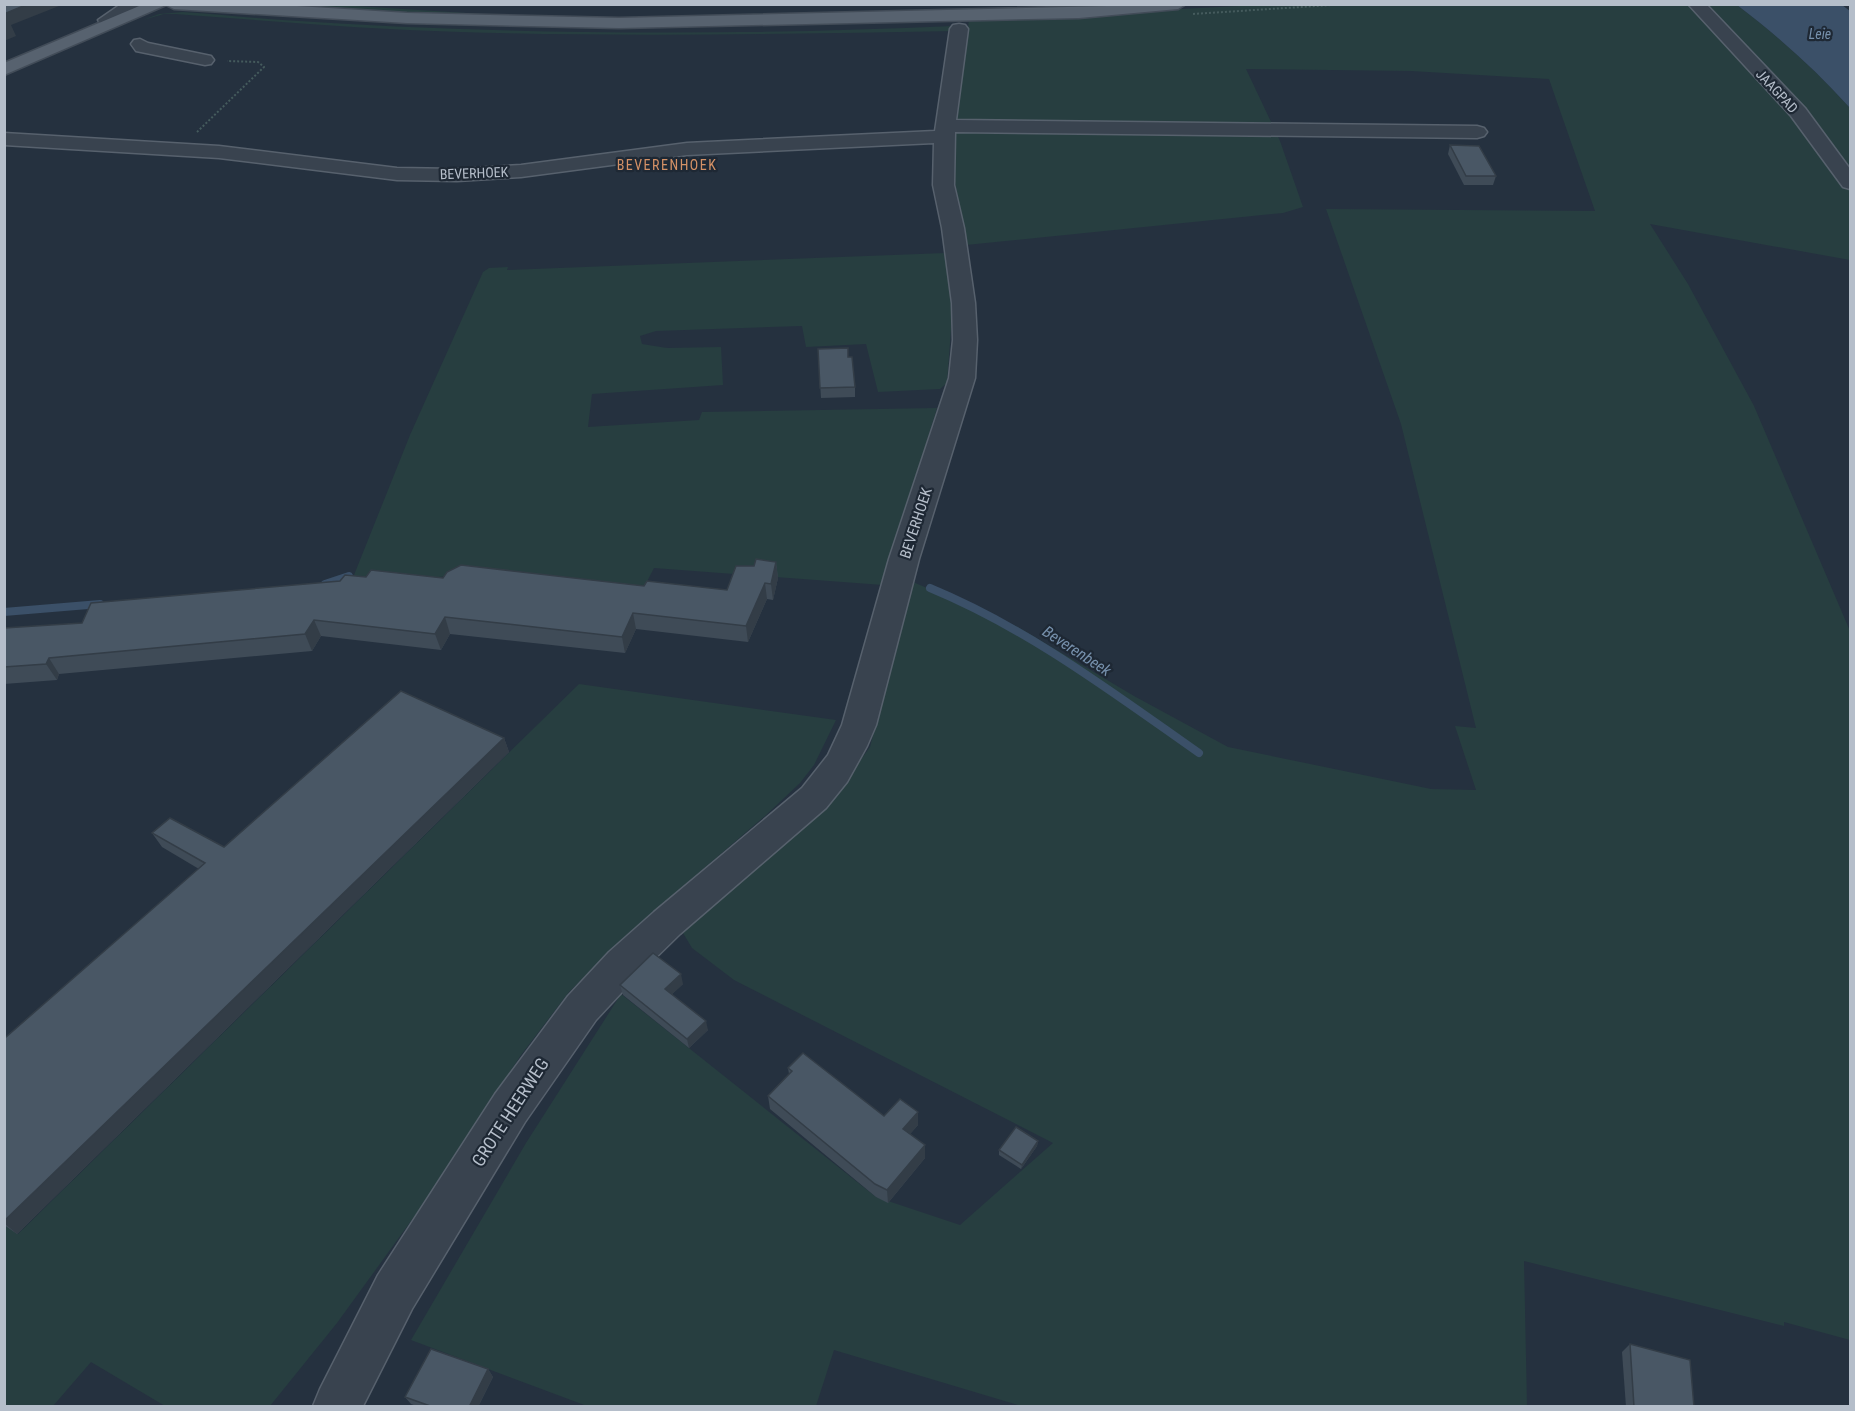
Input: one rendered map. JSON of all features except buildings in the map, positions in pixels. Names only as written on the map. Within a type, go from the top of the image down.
[{"type":"main road","points":[[4,70],[85,36],[138,7],[159,4]]},
{"type":"main road","points":[[174,4],[407,18],[571,22],[894,19],[1079,13],[1178,4]]},
{"type":"main road","points":[[374,4],[639,16],[894,19]]},
{"type":"main road","points":[[466,4],[759,12],[907,12],[1104,4]]},
{"type":"main road","points":[[644,6],[759,12]]},
{"type":"street","points":[[85,36],[109,20],[138,7],[168,4]]},
{"type":"street","name":"JAAGPAD","points":[[1696,4],[1797,112],[1851,183]]},
{"type":"street","name":"BEVERHOEK","points":[[740,862],[814,798],[842,763],[859,725],[897,584],[962,378],[966,350],[966,325],[943,180],[944,132],[955,74],[959,29]]},
{"type":"street","points":[[140,44],[142,47],[205,60]]},
{"type":"street","points":[[944,132],[1477,132]]},
{"type":"street","name":"BEVERHOEK","points":[[4,138],[179,149],[397,174],[457,175],[521,171],[687,149],[944,132]]},
{"type":"street","name":"GROTE HEERWEG","points":[[337,1407],[395,1292],[504,1118],[582,1008],[623,964],[667,923],[740,862]]},
{"type":"path","points":[[179,149],[264,67],[258,62],[205,60]]},
{"type":"green space","points":[[247,4],[324,4],[516,16],[533,20]]},
{"type":"green space","points":[[1277,4],[1737,5],[1796,54],[1850,108],[1850,260],[1650,224],[1688,284],[1754,406],[1850,631],[1850,1340],[1784,1322],[1784,1326],[1524,1261],[1527,1406],[1021,1406],[834,1350],[816,1406],[587,1406],[411,1340],[526,1143],[621,994],[876,1197],[960,1225],[1053,1143],[734,980],[692,948],[680,928],[825,809],[870,747],[913,582],[1018,627],[1134,696],[1228,747],[1431,789],[1476,790],[1455,726],[1476,728],[1401,424],[1326,209],[1595,211],[1549,79],[1411,71],[1246,69],[1280,141],[1303,207],[1283,213],[966,245],[955,182],[953,135],[969,20]]},
{"type":"green space","points":[[183,12],[450,29],[702,32],[953,26],[955,31],[584,34],[389,29],[175,14],[164,14],[143,20],[159,14]]},
{"type":"green space","points":[[945,253],[953,303],[947,383],[940,389],[878,392],[866,344],[806,347],[802,326],[656,331],[640,336],[642,344],[667,348],[721,347],[723,385],[592,394],[588,427],[699,420],[702,412],[937,408],[883,585],[654,568],[639,597],[461,575],[350,585],[410,435],[483,272],[489,268],[508,267],[507,270]]},
{"type":"green space","points":[[579,684],[836,720],[814,765],[800,783],[623,938],[569,992],[521,1055],[419,1210],[337,1323],[270,1406],[165,1406],[91,1362],[53,1406],[5,1406],[4,1225],[18,1234]]},
{"type":"water","name":"Leie","points":[[1737,5],[1842,5],[1850,11],[1850,108],[1796,54]]},
{"type":"waterway","name":"Beverenbeek","points":[[325,584],[349,576]]},
{"type":"waterway","name":"Beverenbeek","points":[[930,588],[1002,622],[1036,642],[1199,753]]},
{"type":"waterway","name":"Beverenbeek","points":[[4,612],[100,604]]},
{"type":"district","name":"BEVERENHOEK","points":[[667,165]]}]
